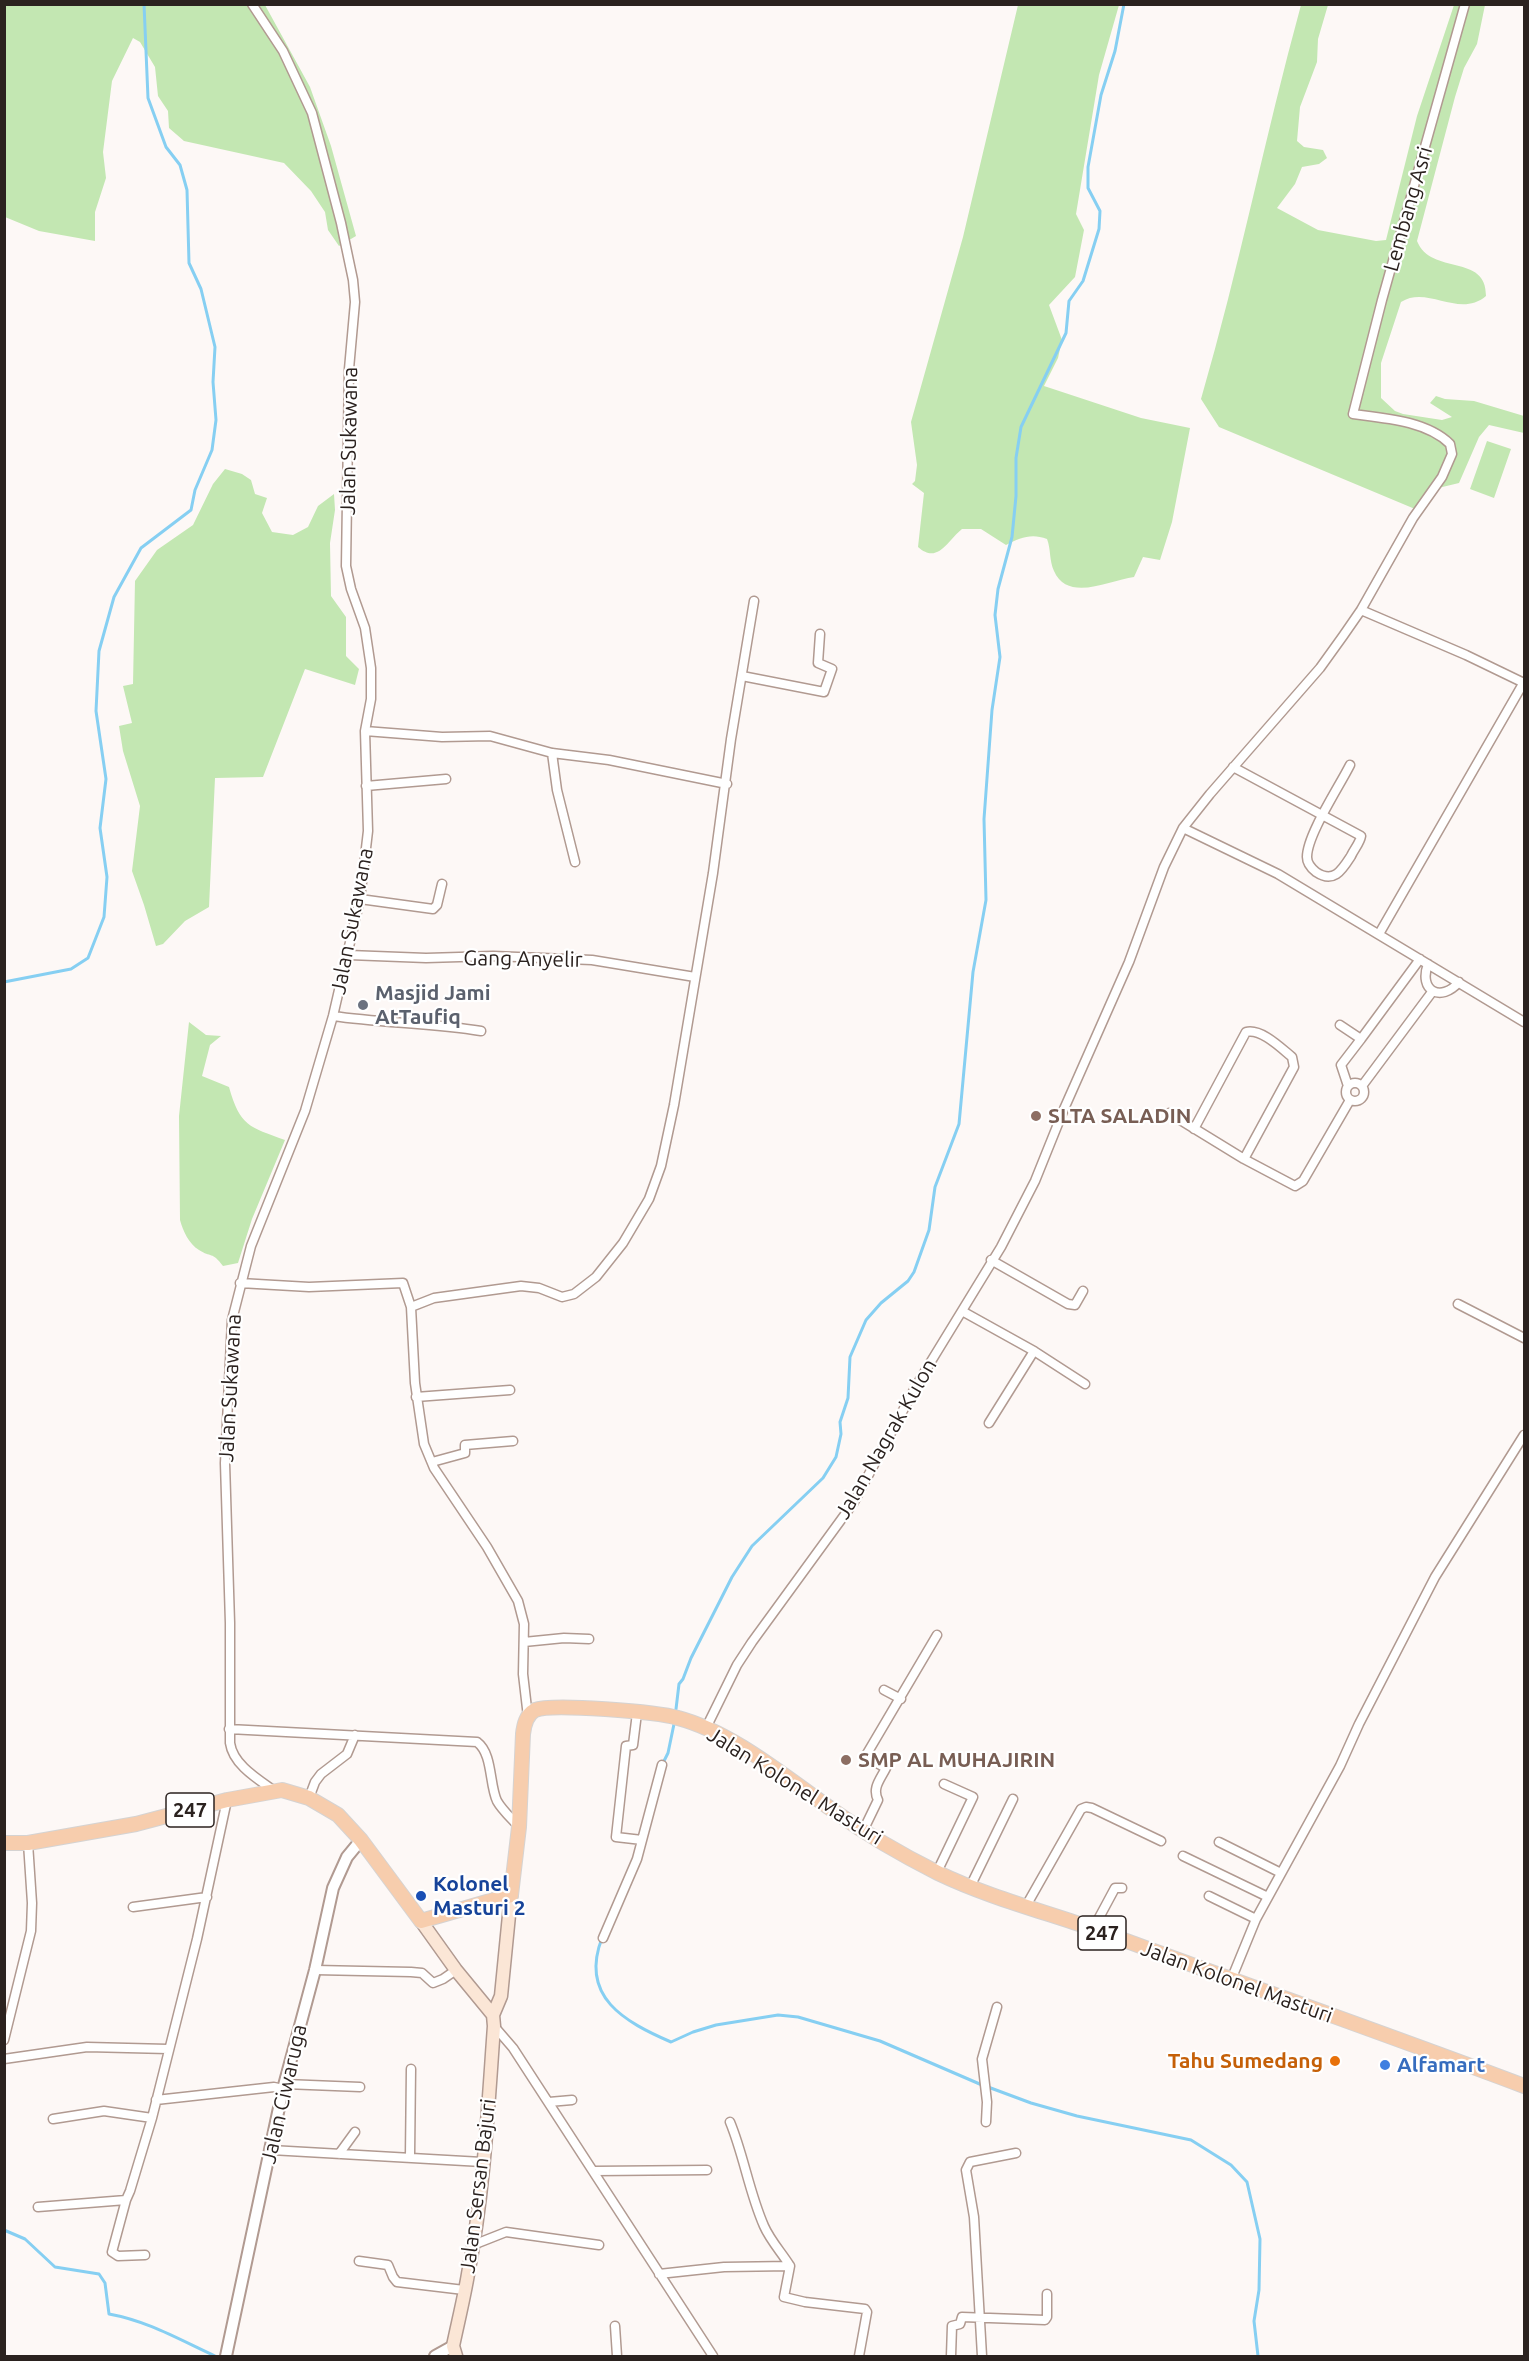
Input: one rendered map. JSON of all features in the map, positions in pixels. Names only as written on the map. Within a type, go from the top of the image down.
[{"type":"main road","name":"Jalan Kolonel Masturi","points":[[528,1717],[534,1711],[548,1708],[677,1717],[706,1728],[760,1759],[863,1831],[937,1872],[970,1887],[1093,1929],[1524,2086]]},
{"type":"main road","points":[[494,2020],[421,1921],[512,1895],[519,1827],[523,1734],[528,1717]]},
{"type":"main road","name":"247","points":[[4,1843],[28,1843],[136,1824],[227,1800],[282,1790],[309,1798],[338,1815],[361,1840],[421,1921]]},
{"type":"main road","name":"Jalan Sersan Bajuri","points":[[455,2351],[472,2245],[482,2162],[494,2020],[501,1996],[512,1895]]},
{"type":"street","name":"Jalan Sukawana","points":[[252,4],[282,51],[312,113],[341,222],[353,280],[355,302],[349,369],[346,566],[349,584],[366,628],[371,668],[371,699],[365,731],[368,831],[360,899],[349,955],[305,1112],[263,1212],[240,1283],[230,1338],[225,1449],[230,1623],[229,1729],[234,1757],[273,1790]]},
{"type":"street","name":"Lembang Asri","points":[[1353,414],[1465,4]]},
{"type":"street","name":"Jalan Nagrak Kulon","points":[[706,1728],[737,1665],[752,1642],[854,1502],[916,1386],[1001,1246],[1026,1200],[1129,962],[1164,867],[1183,828],[1320,668],[1361,610],[1413,518],[1442,477],[1450,460],[1452,448],[1447,441],[1428,429],[1353,414]]},
{"type":"street","points":[[411,1307],[434,1298],[521,1286],[533,1286],[554,1295],[568,1296],[580,1291],[596,1277],[623,1243],[656,1186],[674,1105],[727,784],[754,601]]},
{"type":"street","points":[[1361,610],[1524,682],[1379,934]]},
{"type":"street","points":[[742,676],[824,692],[832,669],[818,663],[819,634]]},
{"type":"street","points":[[365,731],[442,737],[490,736],[552,753],[609,760],[727,784]]},
{"type":"street","points":[[552,753],[555,784],[575,862]]},
{"type":"street","points":[[1233,767],[1324,814],[1361,837],[1339,874],[1331,877],[1314,871],[1307,861],[1310,842],[1324,814],[1350,765]]},
{"type":"street","points":[[366,786],[446,779]]},
{"type":"street","points":[[1183,828],[1278,873],[1524,1022]]},
{"type":"street","points":[[360,899],[433,909],[437,905],[442,884]]},
{"type":"street","name":"Gang Anyelir","points":[[349,955],[426,958],[493,956],[592,960],[695,976]]},
{"type":"street","points":[[1350,1100],[1346,1092],[1348,1086],[1341,1065],[1420,959]]},
{"type":"street","points":[[1428,964],[1424,975],[1426,985],[1432,992],[1441,993],[1453,990],[1459,982]]},
{"type":"street","points":[[1362,1086],[1432,992]]},
{"type":"street","points":[[333,1016],[376,1022],[446,1025],[481,1031]]},
{"type":"street","points":[[1340,1025],[1361,1039]]},
{"type":"street","points":[[1194,1129],[1246,1032],[1254,1031],[1292,1057],[1294,1067],[1244,1159]]},
{"type":"street","points":[[1348,1086],[1357,1083],[1365,1091],[1363,1097],[1356,1101],[1350,1100]]},
{"type":"street","points":[[1169,1113],[1244,1159],[1292,1185],[1299,1185],[1350,1100]]},
{"type":"street","points":[[991,1260],[1068,1304],[1075,1305],[1083,1291]]},
{"type":"street","points":[[240,1283],[309,1287],[401,1281],[404,1284],[411,1307],[416,1397],[423,1437],[432,1462],[500,1567],[518,1601],[524,1623],[524,1696],[528,1717]]},
{"type":"street","points":[[1458,1304],[1524,1338]]},
{"type":"street","points":[[962,1311],[1034,1351],[1084,1384]]},
{"type":"street","points":[[989,1423],[1034,1351]]},
{"type":"street","points":[[416,1397],[510,1390]]},
{"type":"street","points":[[1231,1980],[1256,1919],[1340,1766],[1359,1724],[1435,1577],[1524,1435]]},
{"type":"street","points":[[432,1462],[465,1453],[465,1445],[513,1441]]},
{"type":"street","points":[[863,1831],[878,1800],[874,1793],[886,1768],[865,1757],[937,1635]]},
{"type":"street","points":[[524,1642],[564,1638],[590,1639]]},
{"type":"street","points":[[884,1690],[901,1699]]},
{"type":"street","points":[[637,1713],[633,1745],[626,1746],[616,1837],[641,1840]]},
{"type":"street","points":[[229,1729],[479,1743],[491,1774],[496,1798],[519,1827]]},
{"type":"street","points":[[309,1798],[321,1774],[347,1754],[355,1735]]},
{"type":"street","points":[[603,1938],[637,1859],[662,1765]]},
{"type":"street","points":[[937,1872],[973,1797],[944,1784]]},
{"type":"street","points":[[970,1887],[1013,1799]]},
{"type":"street","points":[[145,2256],[118,2256],[112,2252],[152,2118],[207,1897],[227,1800]]},
{"type":"street","points":[[1026,1906],[1081,1809],[1092,1808],[1161,1841]]},
{"type":"street","name":"Jalan Ciwaruga","points":[[226,2356],[284,2086],[315,1970],[333,1888],[343,1864],[361,1840]]},
{"type":"street","points":[[1219,1842],[1281,1873]]},
{"type":"street","points":[[4,2040],[31,1931],[32,1903],[28,1843]]},
{"type":"street","points":[[1183,1856],[1268,1897]]},
{"type":"street","points":[[1093,1929],[1115,1888],[1122,1888]]},
{"type":"street","points":[[1209,1896],[1256,1919]]},
{"type":"street","points":[[133,1907],[207,1897]]},
{"type":"street","points":[[315,1970],[422,1973],[433,1983],[456,1970]]},
{"type":"street","points":[[986,2122],[986,2093],[982,2059],[997,2007]]},
{"type":"street","points":[[494,2020],[713,2356]]},
{"type":"street","points":[[4,2059],[87,2048],[168,2049]]},
{"type":"street","points":[[410,2156],[411,2069]]},
{"type":"street","points":[[156,2100],[284,2086],[360,2087]]},
{"type":"street","points":[[549,2102],[572,2100]]},
{"type":"street","points":[[53,2119],[104,2111],[152,2118]]},
{"type":"street","points":[[730,2122],[738,2142],[746,2177],[765,2228],[790,2266],[783,2297],[865,2309],[867,2311],[859,2356]]},
{"type":"street","points":[[339,2154],[355,2132]]},
{"type":"street","points":[[271,2150],[410,2156],[482,2162]]},
{"type":"street","points":[[982,2356],[974,2217],[967,2165],[974,2161],[1016,2153]]},
{"type":"street","points":[[594,2171],[707,2170]]},
{"type":"street","points":[[38,2207],[126,2200]]},
{"type":"street","points":[[472,2245],[506,2232],[599,2245]]},
{"type":"street","points":[[359,2261],[388,2265],[397,2282],[464,2290]]},
{"type":"street","points":[[659,2274],[724,2267],[790,2266]]},
{"type":"street","points":[[951,2356],[952,2326],[960,2324],[962,2316],[1045,2320],[1047,2294]]},
{"type":"street","points":[[615,2326],[617,2356]]},
{"type":"street","points":[[435,2356],[455,2351]]},
{"type":"green space","points":[[4,5],[265,5],[310,87],[331,146],[356,236],[339,246],[328,230],[325,212],[311,191],[284,163],[184,141],[169,128],[168,111],[158,96],[155,67],[140,42],[133,38],[112,81],[103,152],[106,178],[95,212],[95,241],[39,231],[5,217]]},
{"type":"green space","points":[[1018,5],[1119,5],[1099,75],[1076,214],[1084,230],[1075,277],[1049,305],[1062,340],[1058,358],[1044,386],[1141,418],[1190,428],[1172,522],[1160,560],[1143,557],[1134,577],[1090,587],[1069,586],[1060,581],[1052,567],[1047,539],[1041,537],[1026,537],[1006,545],[981,529],[962,529],[937,552],[925,552],[918,547],[924,493],[912,484],[915,481],[917,465],[911,422],[963,237]]},
{"type":"green space","points":[[1301,5],[1328,5],[1318,39],[1317,62],[1300,107],[1297,141],[1304,147],[1323,150],[1327,158],[1319,164],[1302,167],[1295,184],[1277,208],[1318,230],[1376,241],[1386,240],[1417,116],[1454,5],[1485,5],[1477,44],[1464,68],[1455,97],[1417,241],[1424,252],[1434,258],[1478,274],[1484,283],[1486,296],[1476,302],[1465,304],[1422,297],[1401,302],[1381,363],[1381,398],[1395,411],[1403,414],[1442,420],[1452,417],[1430,403],[1436,396],[1445,399],[1474,401],[1524,416],[1524,433],[1489,425],[1479,437],[1459,483],[1430,490],[1415,509],[1219,427],[1201,399],[1228,301]]},
{"type":"green space","points":[[1487,441],[1511,449],[1494,498],[1470,489]]},
{"type":"green space","points":[[225,469],[242,474],[251,480],[255,494],[267,498],[262,513],[272,532],[293,535],[308,527],[318,506],[334,494],[335,510],[330,543],[331,596],[346,617],[346,656],[359,669],[355,685],[305,669],[263,777],[215,778],[209,907],[185,921],[163,944],[156,946],[132,871],[140,806],[123,751],[119,726],[132,723],[123,686],[133,684],[135,581],[157,550],[193,525],[213,484]]},
{"type":"green space","points":[[189,1022],[206,1035],[221,1036],[210,1045],[202,1076],[229,1087],[237,1110],[254,1128],[285,1140],[252,1219],[238,1263],[223,1266],[214,1256],[192,1244],[180,1220],[179,1116]]},
{"type":"waterway","points":[[4,982],[71,969],[88,958],[104,917],[107,877],[100,828],[106,779],[96,711],[99,651],[114,597],[141,548],[191,510],[195,490],[212,450],[216,420],[213,382],[215,347],[201,289],[189,263],[187,190],[180,165],[166,147],[148,98],[144,4]]},
{"type":"waterway","points":[[676,1709],[679,1684],[732,1577],[752,1546],[823,1478],[836,1457],[841,1434],[840,1422],[848,1398],[850,1357],[866,1320],[881,1303],[908,1281],[914,1272],[929,1230],[935,1187],[959,1124],[973,972],[986,900],[984,819],[992,710],[1000,657],[995,615],[998,589],[1012,537],[1016,496],[1016,458],[1021,427],[1066,333],[1069,301],[1083,281],[1099,229],[1100,211],[1088,188],[1088,167],[1101,95],[1115,51],[1124,4]]},
{"type":"waterway","points":[[663,1763],[668,1753],[674,1724]]},
{"type":"waterway","points":[[602,1938],[596,1959],[597,1976],[602,1992],[623,2016],[671,2042],[716,2025],[778,2015],[798,2017],[880,2041],[982,2085]]},
{"type":"waterway","points":[[988,2087],[1031,2103],[1077,2116],[1191,2140],[1231,2165],[1247,2182],[1260,2239],[1259,2290],[1254,2321],[1258,2356]]},
{"type":"waterway","points":[[4,2230],[25,2239],[55,2267],[99,2274],[105,2283],[109,2314],[150,2326],[215,2356]]},
{"type":"place","name":"Masjid Jami AtTaufiq","points":[[363,1005]]},
{"type":"place","name":"SLTA SALADIN","points":[[1036,1116]]},
{"type":"place","name":"SMP AL MUHAJIRIN","points":[[846,1760]]},
{"type":"place","name":"Kolonel Masturi 2","points":[[421,1896]]},
{"type":"place","name":"Tahu Sumedang","points":[[1335,2061]]},
{"type":"place","name":"Alfamart","points":[[1385,2065]]}]
